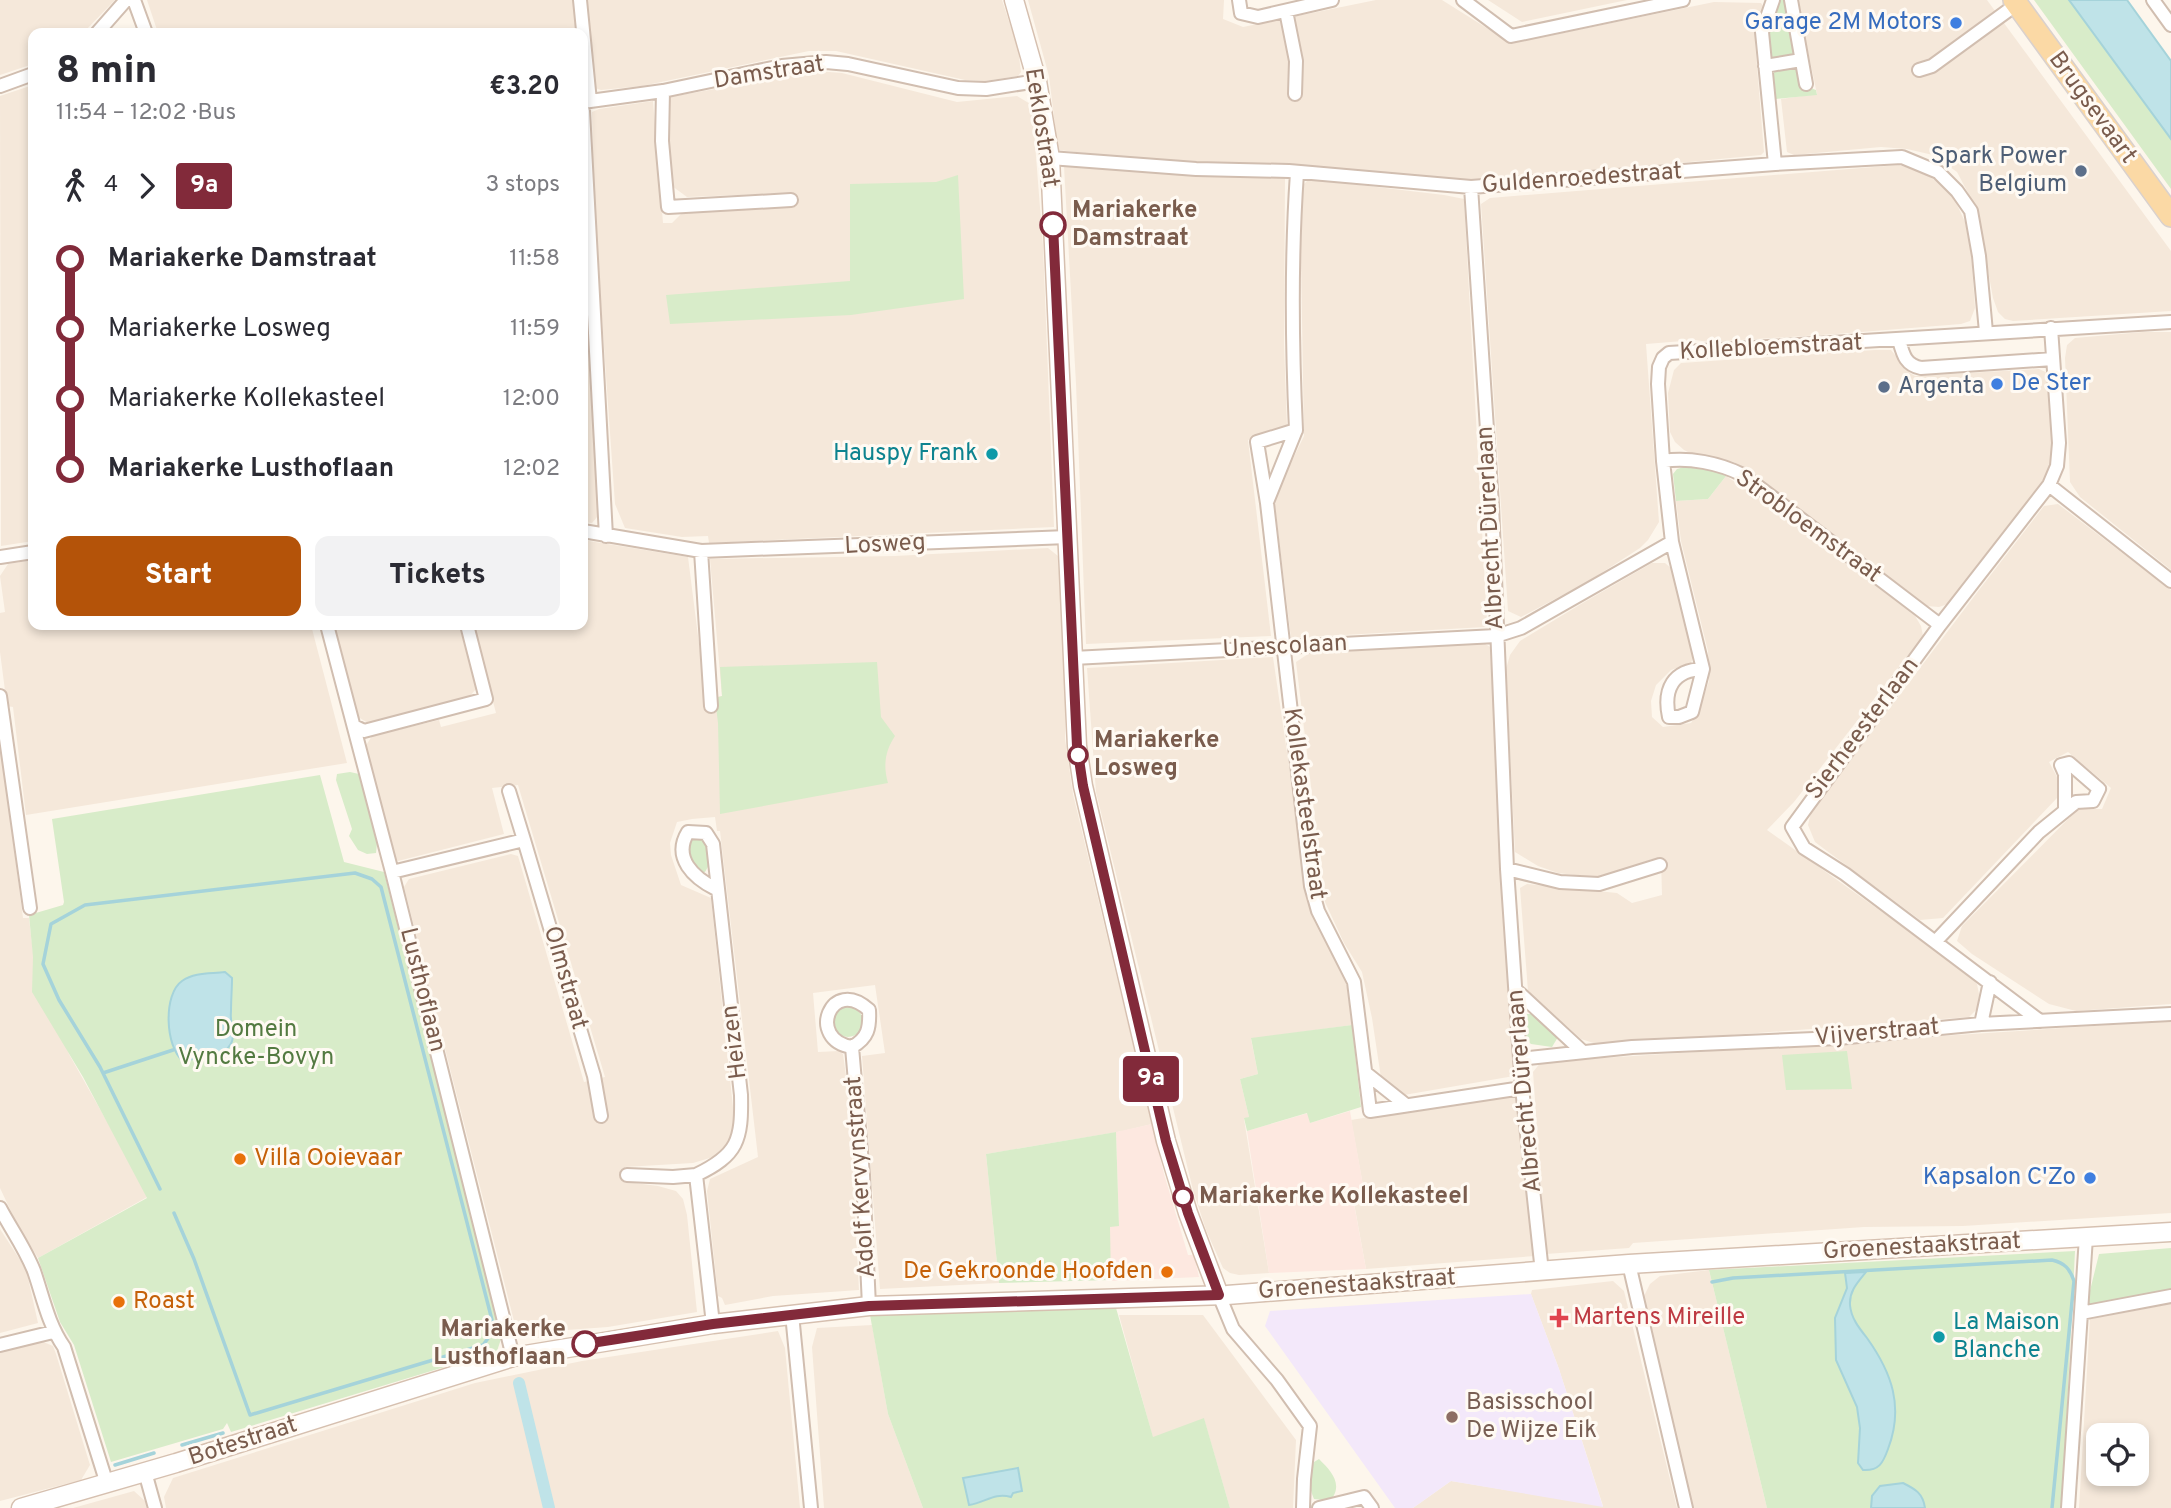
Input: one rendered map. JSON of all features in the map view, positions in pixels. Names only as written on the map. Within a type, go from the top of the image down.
[{"type":"main road","name":"Brugsevaart","points":[[2015,2],[2171,216]]},
{"type":"street","points":[[101,28],[126,0]]},
{"type":"street","points":[[134,0],[144,28]]},
{"type":"street","points":[[580,0],[581,28]]},
{"type":"street","name":"Eeklostraat","points":[[1014,0],[1037,81],[1050,158],[1077,746],[1083,786],[1166,1141],[1188,1213],[1233,1329],[1277,1380],[1310,1426],[1303,1508]]},
{"type":"street","points":[[1239,0],[1241,13],[1258,16],[1332,0]]},
{"type":"street","points":[[1463,0],[1511,36],[1683,0]]},
{"type":"street","points":[[1773,0],[1762,32],[1775,164]]},
{"type":"street","points":[[1791,0],[1806,84]]},
{"type":"street","points":[[2153,0],[2171,25]]},
{"type":"street","points":[[1919,70],[1932,66],[2015,2]]},
{"type":"street","points":[[1286,10],[1296,61],[1295,94]]},
{"type":"street","points":[[1765,66],[1801,60]]},
{"type":"street","name":"Damstraat","points":[[588,104],[782,66],[826,62],[848,64],[958,88],[986,89],[1037,81]]},
{"type":"street","points":[[0,86],[28,76]]},
{"type":"street","points":[[663,91],[662,141],[668,207],[791,200]]},
{"type":"street","name":"Guldenroedestraat","points":[[1050,158],[1196,169],[1293,172],[1471,187],[1902,157],[1938,172],[1957,191],[1971,211],[1979,256],[1986,332]]},
{"type":"street","points":[[588,167],[606,536]]},
{"type":"street","name":"Kollekasteelstraat","points":[[1267,503],[1296,430],[1293,371],[1293,172]]},
{"type":"street","name":"Albrecht Dürerlaan","points":[[1471,187],[1492,505],[1507,869],[1522,1087],[1542,1272]]},
{"type":"street","name":"Kollebloemstraat","points":[[1703,669],[1672,542],[1663,461],[1657,384],[1659,368],[1663,358],[1669,353],[2171,322]]},
{"type":"street","points":[[2051,328],[2059,443],[2057,466],[2049,485],[2171,581]]},
{"type":"street","name":"Kollebloemstraat","points":[[1899,340],[1903,356],[1912,366],[1921,368],[2053,359]]},
{"type":"street","name":"Kollekasteelstraat","points":[[1296,430],[1257,442],[1267,503],[1311,886],[1318,911],[1354,982],[1370,1111],[1522,1087]]},
{"type":"street","name":"Strobloemstraat","points":[[1663,461],[1676,459],[1702,462],[1729,468],[1743,475],[1940,625]]},
{"type":"street","name":"Sierheesterlaan","points":[[2040,1021],[1844,874],[1804,848],[1792,827],[1940,625],[2049,485]]},
{"type":"street","name":"Losweg","points":[[588,532],[701,551],[1068,537]]},
{"type":"street","points":[[1496,636],[1521,628],[1672,542]]},
{"type":"street","points":[[701,551],[711,706]]},
{"type":"street","points":[[0,557],[28,553]]},
{"type":"street","name":"Lusthoflaan","points":[[328,630],[392,872],[513,1357]]},
{"type":"street","points":[[354,726],[364,731],[486,699],[468,630]]},
{"type":"street","name":"Unescolaan","points":[[1073,658],[1496,636]]},
{"type":"street","points":[[0,696],[30,908]]},
{"type":"street","name":"Olmstraat","points":[[509,791],[594,1076],[601,1116]]},
{"type":"street","points":[[1935,942],[2039,832],[2065,811]]},
{"type":"street","points":[[392,872],[524,840]]},
{"type":"street","points":[[1507,869],[1560,882],[1599,884],[1660,865]]},
{"type":"street","name":"Heizen","points":[[627,1175],[696,1175],[718,1164],[733,1149],[742,1125],[740,1081],[716,889]]},
{"type":"street","points":[[1981,1024],[1990,982]]},
{"type":"street","points":[[1517,991],[1583,1052]]},
{"type":"street","name":"Vijverstraat","points":[[1520,1059],[1633,1047],[1838,1038],[1981,1024],[2171,1014]]},
{"type":"street","name":"Adolf Kervynstraat","points":[[852,1047],[863,1175],[869,1306]]},
{"type":"street","points":[[1367,1074],[1406,1105]]},
{"type":"street","points":[[696,1175],[713,1324]]},
{"type":"street","points":[[0,1208],[22,1246],[54,1332],[64,1347],[107,1484]]},
{"type":"street","name":"Groenestaakstraat","points":[[463,1371],[513,1357],[713,1324],[869,1306],[1219,1295],[1629,1265],[2171,1232]]},
{"type":"street","points":[[2068,1508],[2085,1237]]},
{"type":"street","points":[[1629,1265],[1686,1508]]},
{"type":"street","points":[[2081,1313],[2171,1296]]},
{"type":"street","points":[[792,1314],[811,1508]]},
{"type":"street","points":[[0,1345],[54,1332]]},
{"type":"street","name":"Botestraat","points":[[21,1508],[244,1442],[463,1371]]},
{"type":"street","points":[[145,1472],[155,1508]]},
{"type":"street","points":[[1319,1508],[1364,1497],[1372,1508]]},
{"type":"shaded area","points":[[0,0],[115,0],[88,28],[28,28],[28,66],[0,75]]},
{"type":"shaded area","points":[[147,0],[573,0],[576,28],[156,28]]},
{"type":"shaded area","points":[[586,0],[1002,0],[1018,49],[1021,72],[1018,76],[985,81],[965,80],[836,51],[809,51],[642,86],[601,90],[595,88]]},
{"type":"shaded area","points":[[1028,0],[1224,0],[1223,19],[1243,27],[1376,0],[1442,0],[1509,42],[1714,2],[1761,3],[1763,6],[1755,42],[1764,152],[1761,155],[1515,179],[1499,177],[1470,180],[1167,162],[1058,150],[1049,76]]},
{"type":"shaded area","points":[[1488,0],[1627,0],[1522,22]]},
{"type":"shaded area","points":[[1797,0],[1987,0],[2171,251],[2171,311],[2013,321],[2005,319],[1998,312],[1993,298],[1977,210],[1957,172],[1933,155],[1907,149],[1881,147],[1794,155],[1787,152],[1781,99],[1817,94]]},
{"type":"shaded area","points":[[816,71],[842,73],[957,102],[1017,96],[1032,105],[1043,246],[1054,527],[709,543],[708,536],[682,537],[625,528],[615,504],[594,204],[592,112],[653,101],[663,223],[672,223],[681,214],[692,211],[790,206],[789,193],[687,197],[672,186],[669,148],[670,97]]},
{"type":"shaded area","points":[[28,87],[28,542],[1,546],[0,96]]},
{"type":"shaded area","points":[[1899,165],[1919,171],[1938,182],[1954,198],[1965,222],[1971,252],[1975,308],[1970,321],[1961,324],[1836,334],[1646,344],[1659,522],[1640,548],[1589,581],[1521,617],[1508,611],[1481,204],[1490,198]]},
{"type":"shaded area","points":[[1064,166],[1285,177],[1284,344],[1287,427],[1248,440],[1271,636],[1086,644]]},
{"type":"shaded area","points":[[1309,179],[1464,199],[1487,622],[1485,627],[1291,638],[1274,498],[1304,436],[1300,203],[1302,186]]},
{"type":"shaded area","points":[[2171,332],[2171,570],[2080,497],[2070,482],[2065,358],[2067,345],[2075,338]]},
{"type":"shaded area","points":[[588,350],[598,516],[592,523],[588,523]]},
{"type":"shaded area","points":[[1891,350],[1915,376],[2039,369],[2050,374],[2053,457],[2048,473],[1951,603],[1939,607],[1926,606],[1872,568],[1734,462],[1694,455],[1675,442],[1670,432],[1668,393],[1674,370],[1681,363]]},
{"type":"shaded area","points":[[1726,476],[1786,516],[1915,616],[1921,626],[1923,636],[1794,802],[1767,830],[1966,972],[1977,984],[1979,994],[1978,1008],[1969,1017],[1600,1045],[1581,1039],[1528,991],[1520,888],[1527,884],[1617,893],[1632,903],[1662,895],[1661,859],[1652,859],[1612,874],[1591,877],[1558,873],[1538,866],[1515,852],[1506,669],[1510,655],[1520,641],[1581,604],[1652,563],[1665,563],[1672,569],[1693,657],[1691,663],[1671,670],[1656,685],[1651,701],[1652,717],[1663,727],[1691,723],[1698,713],[1709,681],[1708,651],[1681,541],[1676,501],[1708,499]]},
{"type":"shaded area","points":[[2058,504],[2171,590],[2171,1004],[2076,1011],[2049,1004],[1972,954],[1957,941],[1962,926],[2078,809],[2102,809],[2111,788],[2068,752],[2049,762],[2057,777],[2057,798],[1943,918],[1920,920],[1815,842],[1808,825],[1811,812],[2044,506]]},
{"type":"shaded area","points":[[588,541],[688,557],[706,699],[722,696],[710,559],[895,556],[1048,548],[1058,556],[1066,697],[1065,739],[1073,794],[1152,1124],[986,1154],[999,1283],[880,1289],[862,1056],[885,1053],[875,985],[813,993],[818,1052],[839,1051],[843,1054],[849,1098],[859,1290],[773,1296],[725,1305],[718,1296],[707,1191],[710,1179],[758,1157],[720,831],[717,831],[715,817],[677,822],[670,843],[681,885],[711,898],[734,1117],[733,1131],[724,1148],[713,1157],[693,1163],[625,1167],[627,1182],[676,1191],[683,1199],[697,1312],[608,1327],[567,1330],[544,1338],[531,1338],[516,1329],[404,887],[409,879],[511,854],[518,856],[584,1082],[605,1077],[518,785],[492,788],[504,834],[398,861],[393,856],[365,747],[372,736],[439,720],[441,727],[496,713],[474,630],[588,630]]},
{"type":"shaded area","points":[[28,561],[28,630],[312,630],[347,763],[26,815],[13,707],[7,706],[0,652],[0,613],[5,612],[0,576],[8,564]]},
{"type":"shaded area","points":[[334,630],[460,630],[476,689],[469,697],[368,723],[358,717]]},
{"type":"shaded area","points":[[1484,643],[1490,647],[1514,1076],[1404,1095],[1381,1078],[1362,972],[1344,943],[1325,902],[1296,662],[1308,654]]},
{"type":"shaded area","points":[[1273,657],[1310,910],[1346,981],[1352,1025],[1251,1039],[1258,1074],[1240,1079],[1249,1117],[1244,1119],[1269,1273],[1239,1275],[1223,1268],[1206,1230],[1193,1190],[1096,792],[1087,668]]},
{"type":"shaded area","points":[[0,740],[23,918],[29,918],[37,987],[70,1056],[149,1196],[38,1258],[17,1224],[0,1188]]},
{"type":"shaded area","points":[[2171,1021],[2171,1213],[1963,1226],[1864,1227],[1633,1243],[1629,1248],[1546,1254],[1533,1072],[1541,1062]]},
{"type":"shaded area","points":[[1518,1093],[1535,1256],[1366,1269],[1352,1192],[1364,1191],[1351,1120]]},
{"type":"shaded area","points":[[1350,1111],[1364,1191],[1352,1193],[1366,1269],[1269,1273],[1247,1131],[1308,1113],[1310,1123]]},
{"type":"shaded area","points":[[1152,1124],[1188,1255],[1194,1255],[1199,1277],[1112,1281],[1108,1226],[1119,1225],[1116,1132]]},
{"type":"shaded area","points":[[0,1229],[26,1269],[38,1323],[0,1333]]},
{"type":"shaded area","points":[[1709,1270],[1767,1508],[1693,1508],[1642,1300],[1650,1284],[1660,1276]]},
{"type":"shaded area","points":[[1613,1281],[1624,1291],[1677,1508],[1413,1508],[1451,1481],[1603,1506],[1559,1369],[1531,1294],[1532,1290]]},
{"type":"shaded area","name":"Basisschool De Wijze Eik","points":[[1531,1294],[1559,1369],[1603,1507],[1451,1481],[1413,1508],[1395,1508],[1265,1326],[1270,1311]]},
{"type":"shaded area","points":[[2171,1304],[2171,1508],[2079,1508],[2090,1319]]},
{"type":"shaded area","points":[[1119,1315],[1203,1315],[1296,1440],[1293,1508],[1230,1508],[1204,1419],[1153,1438]]},
{"type":"shaded area","points":[[872,1325],[888,1414],[923,1508],[824,1508],[812,1347],[817,1328]]},
{"type":"shaded area","points":[[778,1331],[785,1348],[800,1508],[166,1508],[164,1497],[173,1478],[475,1383],[582,1361]]},
{"type":"shaded area","points":[[41,1341],[53,1346],[90,1465],[81,1480],[0,1501],[0,1352]]},
{"type":"shaded area","points":[[134,1491],[145,1501],[147,1508],[73,1508]]},
{"type":"green space","points":[[1779,0],[1787,0],[1797,57],[1777,60],[1771,57],[1768,34]]},
{"type":"green space","points":[[2034,0],[2069,0],[2171,139],[2171,189]]},
{"type":"green space","points":[[1792,64],[1799,67],[1802,85],[1816,90],[1817,95],[1776,99],[1773,75],[1775,68]]},
{"type":"green space","points":[[958,175],[964,299],[851,315],[670,324],[666,295],[850,281],[850,184],[936,182]]},
{"type":"green space","points":[[1684,467],[1711,470],[1726,476],[1708,499],[1676,501],[1673,474]]},
{"type":"green space","points":[[877,662],[881,717],[895,736],[886,759],[888,783],[720,814],[715,698],[722,696],[720,667]]},
{"type":"green space","points":[[337,774],[359,774],[377,843],[376,853],[367,854],[358,850],[349,836],[352,829],[336,780]]},
{"type":"green space","name":"Domein Vyncke-Bovyn","points":[[320,775],[344,862],[384,872],[502,1336],[497,1351],[231,1432],[227,1423],[223,1429],[111,1462],[74,1345],[60,1322],[38,1258],[147,1198],[83,1077],[32,992],[33,957],[29,915],[63,905],[64,902],[52,819]]},
{"type":"green space","points":[[694,836],[705,840],[709,865],[705,872],[699,872],[690,857],[690,839]]},
{"type":"green space","points":[[848,1007],[859,1011],[863,1022],[859,1033],[848,1037],[837,1033],[833,1022],[837,1011]]},
{"type":"green space","points":[[1532,1014],[1558,1037],[1552,1047],[1531,1044],[1525,1038],[1524,1017]]},
{"type":"green space","points":[[1352,1025],[1361,1107],[1310,1123],[1307,1113],[1247,1131],[1244,1118],[1249,1117],[1240,1079],[1258,1074],[1251,1038]]},
{"type":"green space","points":[[1847,1051],[1852,1089],[1786,1090],[1782,1055]]},
{"type":"green space","points":[[1116,1132],[1119,1226],[1110,1227],[1111,1280],[999,1283],[986,1154]]},
{"type":"green space","points":[[2171,1248],[2171,1292],[2086,1307],[2099,1254]]},
{"type":"green space","points":[[2075,1251],[2062,1508],[1767,1508],[1709,1270]]},
{"type":"green space","points":[[1116,1308],[1153,1437],[1204,1418],[1230,1508],[923,1508],[888,1414],[870,1315]]},
{"type":"green space","points":[[1319,1459],[1331,1472],[1336,1486],[1333,1497],[1324,1500],[1314,1499],[1310,1485],[1312,1467]]},
{"type":"water","points":[[2069,0],[2127,0],[2171,61],[2171,139]]},
{"type":"water","points":[[225,972],[232,978],[233,1035],[230,1045],[219,1056],[183,1061],[177,1054],[170,1033],[169,1008],[176,988],[192,976]]},
{"type":"water","points":[[1866,1272],[1853,1291],[1851,1310],[1889,1377],[1895,1419],[1893,1434],[1882,1462],[1873,1469],[1863,1470],[1858,1463],[1860,1428],[1857,1407],[1836,1360],[1835,1318],[1847,1288],[1845,1273]]},
{"type":"water","points":[[1018,1468],[1022,1491],[1013,1493],[1011,1497],[994,1497],[969,1505],[963,1478]]},
{"type":"water","points":[[1903,1483],[1918,1492],[1925,1508],[1871,1508],[1872,1496],[1880,1486]]},
{"type":"waterway","points":[[160,1189],[100,1067],[59,1000],[43,964],[51,924],[85,905],[355,873],[372,879],[381,887],[493,1324],[492,1333],[483,1345],[250,1415],[194,1259],[174,1213]]},
{"type":"waterway","points":[[103,1073],[173,1050]]},
{"type":"waterway","points":[[1712,1282],[1733,1278],[2052,1260],[2064,1265],[2074,1281],[2052,1508]]},
{"type":"waterway","points":[[519,1383],[549,1508]]},
{"type":"waterway","points":[[182,1445],[223,1433]]},
{"type":"waterway","points":[[115,1465],[154,1453]]},
{"type":"bus line","name":"9a","points":[[585,1344],[713,1324],[869,1306],[1219,1295],[1188,1213],[1166,1141],[1083,786],[1077,746],[1053,225]]},
{"type":"place","name":"Garage 2M Motors","points":[[1956,23]]},
{"type":"place","name":"Spark Power Belgium","points":[[2081,171]]},
{"type":"place","name":"Mariakerke Damstraat","points":[[1053,225]]},
{"type":"place","name":"De Ster","points":[[1997,384]]},
{"type":"place","name":"Argenta","points":[[1884,387]]},
{"type":"place","name":"Hauspy Frank","points":[[992,454]]},
{"type":"place","name":"Mariakerke Losweg","points":[[1078,755]]},
{"type":"place","name":"Villa Ooievaar","points":[[240,1159]]},
{"type":"place","name":"Kapsalon C'Zo","points":[[2090,1178]]},
{"type":"place","name":"Mariakerke Kollekasteel","points":[[1183,1197]]},
{"type":"place","name":"De Gekroonde Hoofden","points":[[1167,1272]]},
{"type":"place","name":"Roast","points":[[119,1302]]},
{"type":"place","name":"Martens Mireille","points":[[1559,1318]]},
{"type":"place","name":"La Maison Blanche","points":[[1939,1337]]},
{"type":"place","name":"Mariakerke Lusthoflaan","points":[[585,1344]]},
{"type":"place","name":"Basisschool De Wijze Eik","points":[[1452,1417]]}]
